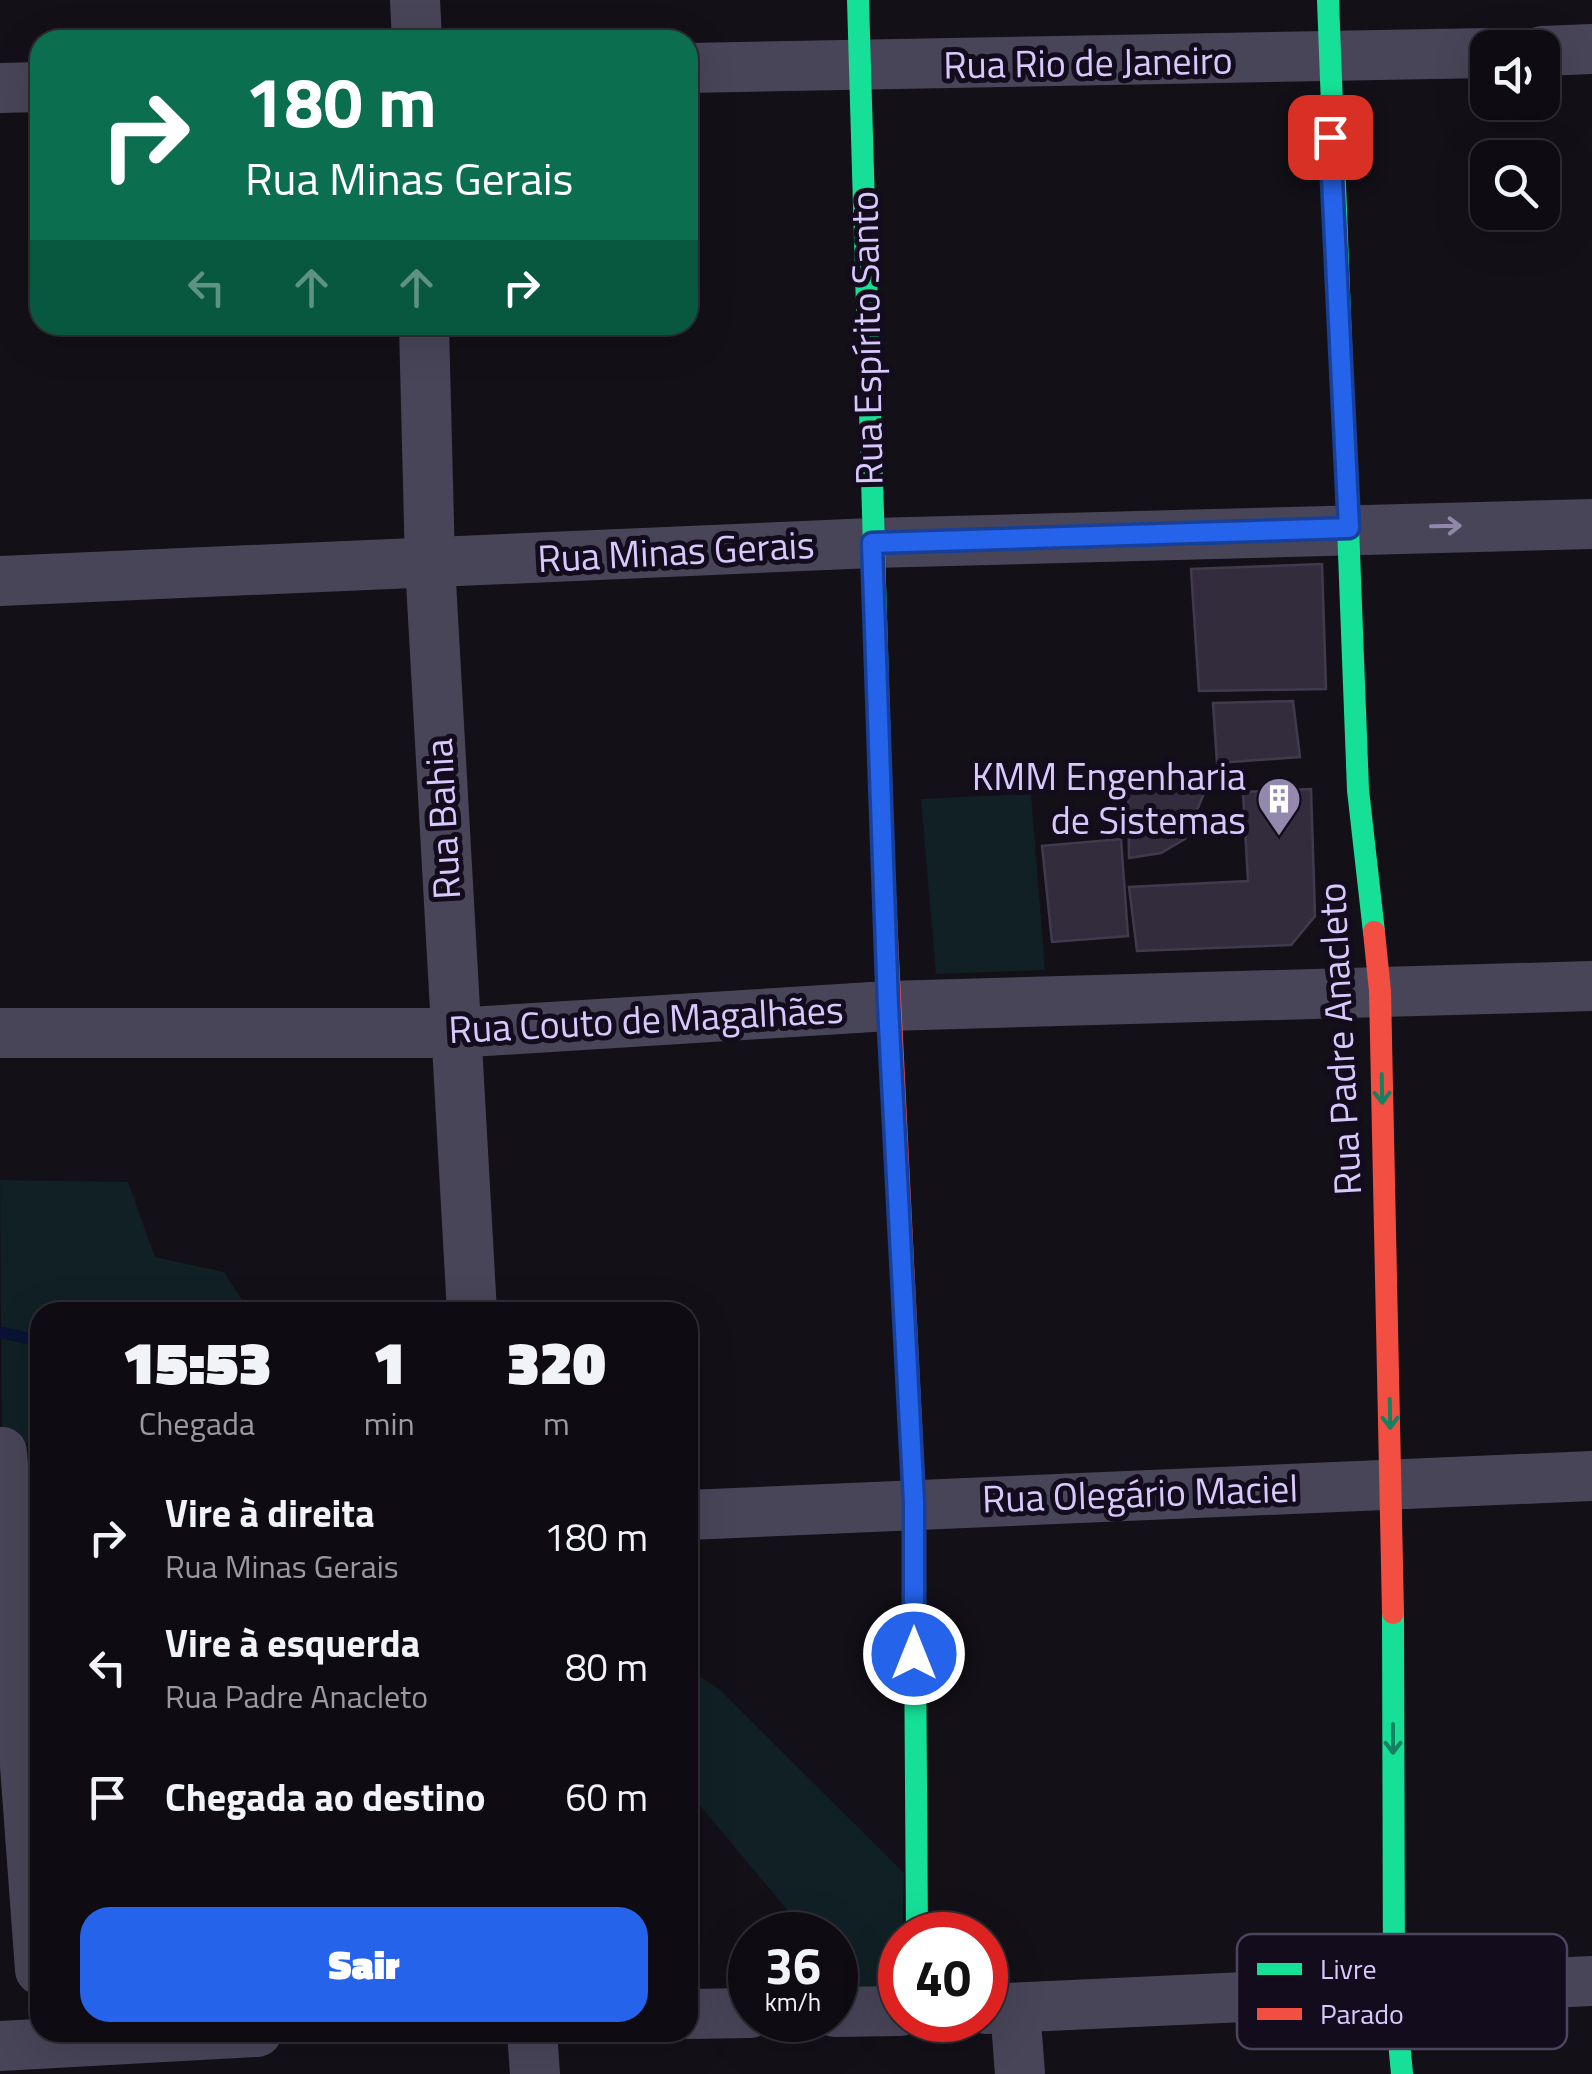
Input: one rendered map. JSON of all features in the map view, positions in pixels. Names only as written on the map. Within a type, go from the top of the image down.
[{"type":"street","points":[[415,0],[416,30]]},
{"type":"street","name":"Rua Espírito Santo","points":[[858,0],[888,1006],[914,1502],[917,1912]]},
{"type":"street","name":"Rua Padre Anacleto","points":[[1328,0],[1327,58],[1358,790],[1380,992],[1392,1484],[1394,1934]]},
{"type":"street","points":[[1560,50],[1592,49]]},
{"type":"street","name":"Rua Rio de Janeiro","points":[[698,68],[1470,54]]},
{"type":"street","points":[[0,88],[30,86]]},
{"type":"street","name":"Rua Bahia","points":[[424,335],[430,564],[471,1302]]},
{"type":"street","name":"Rua Minas Gerais","points":[[0,581],[872,543],[1592,524]]},
{"type":"street","name":"Rua Couto de Magalhães","points":[[0,1033],[454,1034],[888,1006],[1592,986]]},
{"type":"street","points":[[2,1452],[30,1834]]},
{"type":"street","name":"Rua Olegário Maciel","points":[[698,1514],[914,1502],[1592,1476]]},
{"type":"street","points":[[1567,1981],[1592,1980]]},
{"type":"street","points":[[1008,2009],[1237,1995]]},
{"type":"street","points":[[698,2014],[728,2013]]},
{"type":"street","points":[[1008,2035],[1020,2074]]},
{"type":"street","points":[[34,2049],[126,2042]]},
{"type":"street","points":[[533,2042],[535,2074]]},
{"type":"street","name":"Rua Padre Anacleto","points":[[1400,2049],[1402,2074]]},
{"type":"shaded area","points":[[1031,794],[1045,970],[936,974],[921,799]]},
{"type":"shaded area","points":[[0,1180],[128,1182],[155,1257],[224,1272],[244,1302],[30,1302],[30,1442],[2,1452]]},
{"type":"shaded area","points":[[698,1675],[719,1689],[904,1873],[903,1912],[878,1912],[878,2004],[866,2004],[858,1994],[858,1912],[789,1912],[698,1803]]},
{"type":"building","points":[[1322,564],[1326,689],[1199,691],[1191,569]]},
{"type":"building","points":[[1293,701],[1300,757],[1217,763],[1213,703]]},
{"type":"building","name":"KMM Engenharia de Sistemas","points":[[1311,789],[1315,916],[1291,945],[1137,951],[1129,887],[1248,881],[1243,792]]},
{"type":"building","points":[[1128,791],[1205,791],[1185,839],[1161,853],[1129,858]]},
{"type":"building","points":[[1121,839],[1128,936],[1052,942],[1042,846]]},
{"type":"waterway","points":[[0,1332],[30,1339]]},
{"type":"traffic: fast","points":[[858,0],[883,855]]},
{"type":"traffic: fast","points":[[1328,0],[1358,790],[1374,932]]},
{"type":"traffic: fast","points":[[914,1485],[917,1912]]},
{"type":"traffic: fast","points":[[1393,1613],[1394,1934]]},
{"type":"traffic: fast","points":[[1400,2049],[1402,2074]]},
{"type":"traffic: jam","points":[[883,855],[914,1485]]},
{"type":"traffic: jam","points":[[1374,932],[1380,991],[1393,1613]]},
{"type":"place","name":"KMM Engenharia de Sistemas","points":[[1279,837]]},
{"type":"route","points":[[914,1654],[914,1502],[888,1006],[872,543],[1349,528],[1330,137]]}]
